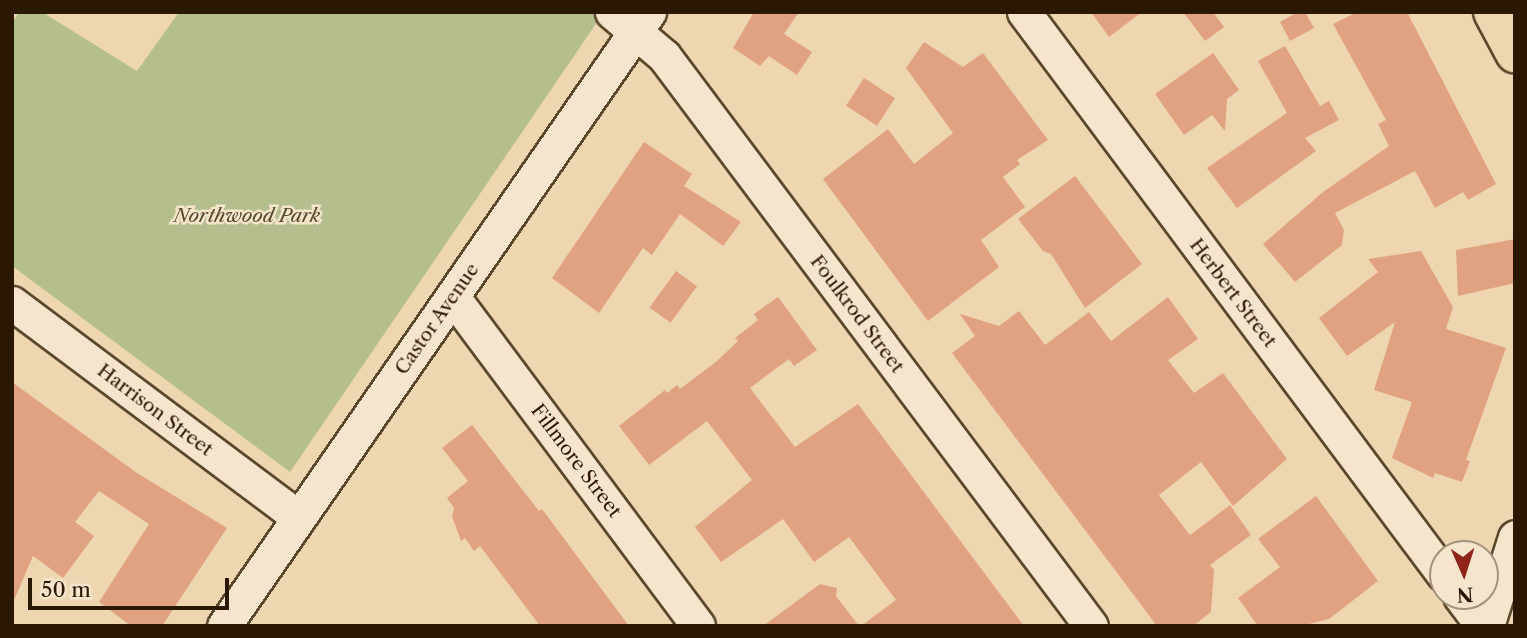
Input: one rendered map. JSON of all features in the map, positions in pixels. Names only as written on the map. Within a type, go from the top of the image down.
[{"type":"main road","points":[[1493,12],[1515,53]]},
{"type":"street","name":"Herbert Street","points":[[1024,12],[1429,555]]},
{"type":"street","name":"Castor Avenue","points":[[224,626],[298,516],[453,297],[633,18]]},
{"type":"street","name":"Foulkrod Street","points":[[633,18],[1091,626]]},
{"type":"street","name":"Fillmore Street","points":[[453,297],[698,626]]},
{"type":"street","name":"Harrison Street","points":[[12,303],[298,516]]},
{"type":"street","points":[[1485,626],[1515,537]]},
{"type":"street","points":[[1472,610],[1485,626]]},
{"type":"green space","name":"Northwood Park","points":[[19,12],[42,12],[137,71],[179,12],[604,12],[290,472],[12,266],[12,23]]},
{"type":"building","points":[[754,12],[799,12],[784,34],[812,52],[797,75],[769,56],[760,66],[733,48]]},
{"type":"building","points":[[1091,12],[1142,12],[1109,37]]},
{"type":"building","points":[[1183,12],[1213,12],[1224,27],[1205,41]]},
{"type":"building","points":[[1298,12],[1305,12],[1314,28],[1290,41],[1280,22]]},
{"type":"building","points":[[1357,12],[1407,12],[1496,184],[1468,200],[1463,192],[1435,208],[1415,171],[1335,213],[1344,230],[1342,245],[1295,282],[1263,244],[1323,192],[1389,146],[1378,124],[1386,120],[1333,24]]},
{"type":"building","points":[[924,42],[963,67],[983,53],[1048,140],[1017,160],[1020,164],[1003,177],[1025,207],[981,240],[999,267],[928,321],[823,179],[888,129],[914,164],[953,133],[906,68]]},
{"type":"building","points":[[1285,46],[1320,106],[1329,101],[1339,120],[1305,138],[1316,151],[1237,208],[1207,168],[1287,113],[1258,61]]},
{"type":"building","points":[[1213,53],[1239,90],[1227,99],[1225,131],[1212,115],[1184,135],[1155,94]]},
{"type":"building","points":[[864,78],[895,98],[877,126],[846,106]]},
{"type":"building","points":[[644,142],[692,174],[684,186],[741,222],[723,246],[680,214],[652,255],[643,248],[599,313],[552,278]]},
{"type":"building","points":[[1075,176],[1142,264],[1085,308],[1051,254],[1043,251],[1018,219]]},
{"type":"building","points":[[1515,239],[1515,283],[1458,296],[1456,250]]},
{"type":"building","points":[[1421,251],[1453,307],[1446,329],[1506,348],[1466,460],[1470,461],[1462,482],[1435,473],[1433,478],[1392,458],[1412,402],[1374,390],[1395,322],[1347,356],[1319,318],[1378,272],[1368,259]]},
{"type":"building","points":[[676,271],[697,286],[671,323],[650,307]]},
{"type":"building","points":[[778,297],[817,350],[794,366],[789,359],[750,388],[795,447],[858,404],[1024,626],[861,626],[896,600],[849,537],[814,562],[783,519],[721,562],[695,527],[752,480],[707,421],[649,465],[619,426],[665,390],[667,393],[677,385],[680,389],[717,361],[738,341],[735,338],[758,320],[754,314]]},
{"type":"building","points":[[1168,297],[1198,339],[1168,360],[1194,393],[1223,373],[1287,459],[1233,506],[1201,462],[1159,495],[1190,535],[1230,505],[1251,535],[1210,565],[1214,570],[1211,612],[1193,626],[1157,626],[952,353],[975,336],[960,314],[999,326],[1019,311],[1045,345],[1089,312],[1111,341]]},
{"type":"building","points":[[12,382],[137,473],[227,528],[162,626],[131,626],[99,602],[149,524],[99,491],[75,522],[94,536],[63,578],[33,556],[12,605]]},
{"type":"building","points":[[472,425],[539,511],[542,509],[629,626],[540,626],[480,546],[474,551],[465,538],[461,541],[452,516],[454,508],[447,498],[468,481],[442,448]]},
{"type":"building","points":[[1316,496],[1378,581],[1329,619],[1301,626],[1258,626],[1238,598],[1280,567],[1258,539]]},
{"type":"building","points":[[820,584],[837,588],[836,596],[859,626],[763,626]]}]
